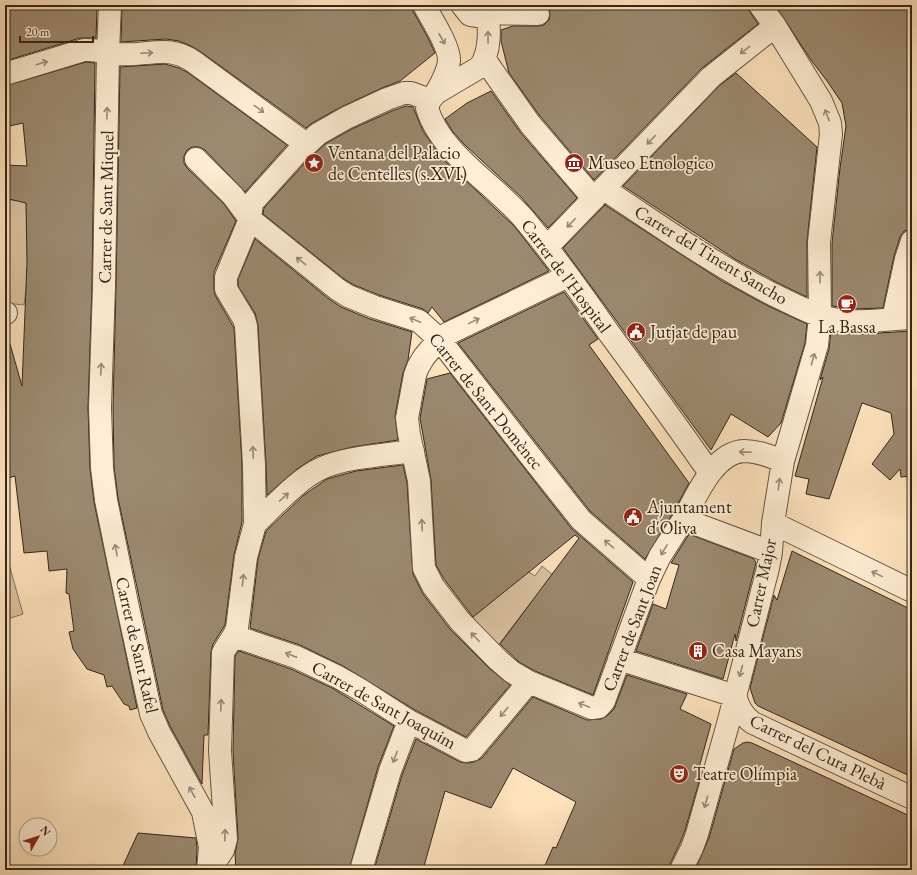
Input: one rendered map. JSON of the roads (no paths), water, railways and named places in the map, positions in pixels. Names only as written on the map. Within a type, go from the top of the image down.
[{"type":"street","name":"Carrer de Sant Miquel","points":[[100,408],[110,5]]},
{"type":"street","points":[[424,5],[448,49],[449,61],[446,73],[431,100]]},
{"type":"street","points":[[462,5],[470,15],[476,16],[487,9],[538,14]]},
{"type":"street","points":[[431,100],[480,67],[485,60],[488,49],[487,9]]},
{"type":"street","points":[[547,248],[768,16]]},
{"type":"street","name":"Carrer Major","points":[[681,870],[697,834],[728,724],[768,568],[771,552],[773,522],[783,461],[816,345],[820,316],[820,242],[830,154],[830,123],[827,113],[768,16]]},
{"type":"street","points":[[5,74],[84,50],[94,49],[118,54],[167,52],[181,54],[306,144]]},
{"type":"street","name":"Carrer del Tinent Sancho","points":[[485,60],[530,124],[599,194],[733,273],[784,300],[820,316],[853,321],[902,318]]},
{"type":"street","points":[[209,870],[220,855],[226,839],[220,751],[222,653],[226,645],[234,636],[237,628],[246,557],[256,524],[246,326],[244,319],[232,301],[226,288],[226,277],[250,219],[252,204],[306,144],[318,134],[341,121],[387,99],[404,93],[411,93],[431,100]]},
{"type":"street","name":"Carrer de l'Hospital","points":[[431,100],[432,120],[455,152],[471,170],[487,182],[512,206],[547,248],[710,473]]},
{"type":"street","name":"Carrer de Sant Domènec","points":[[196,159],[233,196],[250,219],[331,284],[348,296],[375,307],[419,321],[439,339],[581,520],[649,579]]},
{"type":"street","points":[[902,318],[906,259],[912,241]]},
{"type":"street","points":[[439,339],[568,276]]},
{"type":"street","name":"Carrer de Sant Joan","points":[[439,339],[424,357],[414,375],[407,418],[419,481],[423,560],[428,577],[460,621],[512,672],[529,682],[592,708],[599,707],[604,701],[649,579],[660,556],[685,517],[710,473],[722,459],[736,452],[745,451],[765,454],[783,461]]},
{"type":"street","name":"Carrer de Sant Rafel","points":[[100,408],[100,456],[106,500],[151,714],[159,732],[203,812],[210,847],[209,870]]},
{"type":"street","points":[[256,524],[282,498],[320,469],[347,460],[413,451]]},
{"type":"street","points":[[685,517],[696,524],[771,552]]},
{"type":"street","points":[[773,522],[912,591]]},
{"type":"street","name":"Carrer de Sant Joaquim","points":[[234,636],[296,657],[360,689],[409,720],[466,751],[472,750],[529,682]]},
{"type":"street","points":[[619,660],[735,696]]},
{"type":"street","name":"Carrer del Cura Plebà","points":[[735,696],[740,710],[753,724],[912,798]]},
{"type":"street","points":[[361,870],[390,771],[409,720]]},
{"type":"place","name":"Ventana del Palacio de Centelles (s.XVI)","points":[[314,163]]},
{"type":"place","name":"Museo Etnologico","points":[[574,163]]},
{"type":"place","name":"La Bassa","points":[[847,304]]},
{"type":"place","name":"Jutjat de pau","points":[[636,332]]},
{"type":"place","name":"Ajuntament d'Oliva","points":[[633,517]]},
{"type":"place","name":"Casa Mayans","points":[[698,651]]},
{"type":"place","name":"Teatre Olímpia","points":[[679,774]]}]
